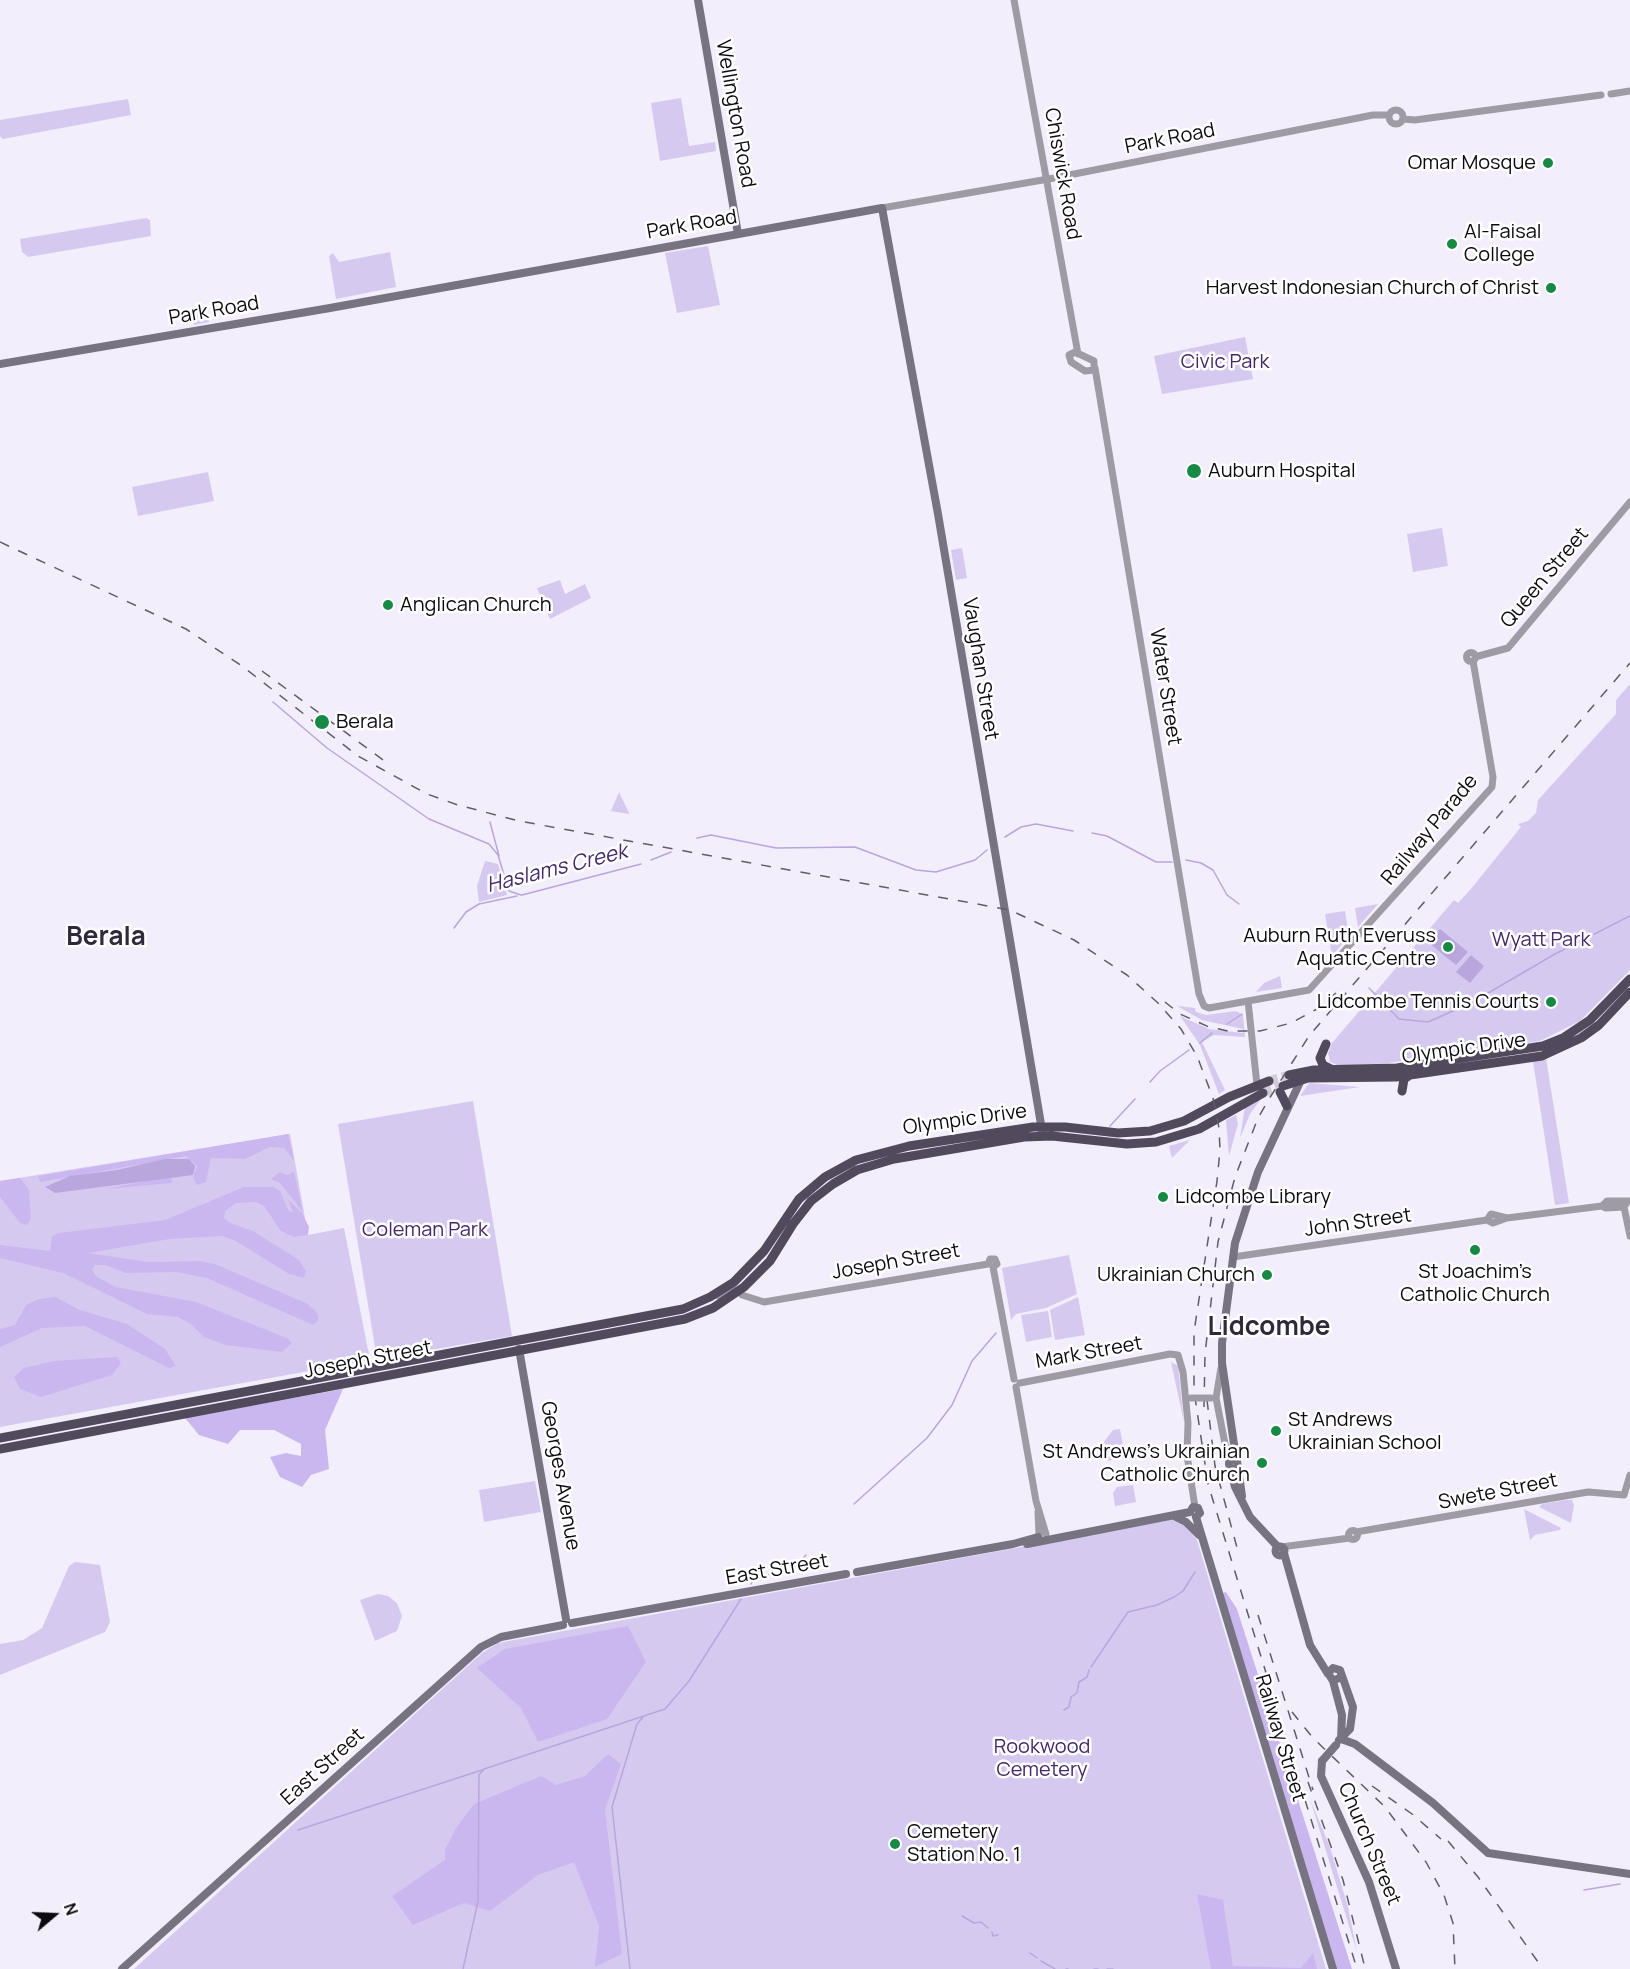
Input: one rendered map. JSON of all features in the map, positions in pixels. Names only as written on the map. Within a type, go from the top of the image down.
[{"type":"highway","name":"Olympic Drive","points":[[1290,1075],[1307,1070],[1397,1068],[1543,1046],[1563,1038],[1590,1020],[1630,979]]},
{"type":"highway","name":"Olympic Drive","points":[[1287,1106],[1281,1089],[1301,1080],[1410,1075],[1542,1056],[1581,1038],[1599,1024],[1630,992]]},
{"type":"highway","points":[[1326,1044],[1321,1054],[1321,1063],[1333,1069]]},
{"type":"highway","points":[[1301,1080],[1307,1070],[1316,1078]]},
{"type":"highway","points":[[1402,1091],[1404,1079],[1410,1075]]},
{"type":"highway","name":"Olympic Drive","points":[[715,1295],[750,1267],[792,1206],[825,1177],[868,1156],[1042,1132],[1118,1133],[1156,1130],[1260,1089],[1269,1081]]},
{"type":"highway","name":"Olympic Drive","points":[[740,1294],[770,1261],[804,1210],[833,1184],[867,1167],[928,1148]]},
{"type":"highway","name":"Joseph Street","points":[[0,1449],[685,1319],[740,1294]]},
{"type":"highway","name":"Joseph Street","points":[[0,1438],[664,1313],[683,1309],[715,1295]]},
{"type":"highway","name":"Georges Avenue","points":[[517,1339],[519,1350]]},
{"type":"main road","name":"Wellington Road","points":[[698,0],[738,234]]},
{"type":"main road","name":"Park Road","points":[[0,364],[330,308],[882,208]]},
{"type":"main road","name":"Vaughan Street","points":[[882,208],[938,514],[1042,1132]]},
{"type":"main road","points":[[1243,1501],[1223,1366],[1225,1323],[1233,1257],[1258,1172],[1301,1080]]},
{"type":"main road","points":[[1225,1323],[1229,1405]]},
{"type":"main road","name":"Georges Avenue","points":[[519,1350],[567,1622]]},
{"type":"main road","points":[[1234,1443],[1230,1460],[1243,1501],[1268,1539],[1280,1551],[1313,1653],[1350,1695],[1354,1713],[1353,1735],[1357,1746]]},
{"type":"main road","name":"East Street","points":[[122,1969],[485,1643],[501,1637],[567,1622],[846,1574],[853,1578],[857,1572],[1194,1512]]},
{"type":"main road","name":"Railway Street","points":[[1194,1512],[1333,1969]]},
{"type":"main road","points":[[1172,1516],[1190,1525],[1203,1544]]},
{"type":"main road","points":[[1334,1675],[1342,1715],[1338,1742]]},
{"type":"main road","name":"Church Street","points":[[1354,1713],[1349,1730],[1322,1761],[1321,1776],[1369,1882],[1396,1969]]},
{"type":"main road","points":[[1338,1742],[1357,1746],[1376,1760],[1433,1803],[1488,1853],[1630,1874]]},
{"type":"main road","points":[[1338,1742],[1376,1760]]},
{"type":"street","name":"Chiswick Road","points":[[1014,0],[1078,354],[1070,353],[1072,364],[1087,372],[1095,368]]},
{"type":"street","name":"Park Road","points":[[882,208],[1046,179],[1373,115],[1388,115],[1391,111],[1398,110],[1403,119],[1424,119],[1601,95],[1606,89],[1611,94],[1630,91]]},
{"type":"street","points":[[1078,354],[1094,361],[1095,368]]},
{"type":"street","name":"Water Street","points":[[1095,368],[1201,1001],[1209,1008],[1248,1001]]},
{"type":"street","name":"Queen Street","points":[[1474,659],[1508,648],[1630,502]]},
{"type":"street","points":[[1474,669],[1485,655]]},
{"type":"street","name":"Railway Parade","points":[[1248,1001],[1309,990],[1492,788],[1493,777],[1474,659]]},
{"type":"street","points":[[1248,1001],[1260,1089]]},
{"type":"street","name":"John Street","points":[[1233,1257],[1602,1206],[1605,1201],[1624,1200],[1627,1204]]},
{"type":"street","points":[[1627,1204],[1630,1236]]},
{"type":"street","name":"Joseph Street","points":[[715,1295],[721,1296],[732,1290],[756,1304],[991,1265],[1017,1383]]},
{"type":"street","points":[[1218,1386],[1218,1359],[1225,1323]]},
{"type":"street","name":"Railway Street","points":[[1167,1356],[1176,1354],[1179,1358],[1189,1398],[1187,1455],[1194,1512]]},
{"type":"street","points":[[1167,1356],[1177,1361],[1183,1372]]},
{"type":"street","name":"Mark Street","points":[[1017,1383],[1167,1356]]},
{"type":"street","points":[[1223,1366],[1213,1398],[1230,1460]]},
{"type":"street","points":[[1017,1383],[1043,1538]]},
{"type":"street","points":[[1189,1398],[1213,1398]]},
{"type":"street","name":"Swete Street","points":[[1280,1551],[1295,1546],[1588,1492],[1621,1495],[1626,1493],[1630,1475]]},
{"type":"green space","points":[[681,98],[689,146],[715,142],[716,151],[660,161],[651,103]]},
{"type":"green space","points":[[128,99],[131,115],[3,139],[0,136],[0,120]]},
{"type":"green space","points":[[146,218],[150,220],[151,236],[28,257],[22,252],[20,239]]},
{"type":"green space","points":[[708,246],[720,305],[677,313],[665,253]]},
{"type":"green space","points":[[390,252],[396,287],[336,299],[329,256],[333,253],[339,262]]},
{"type":"green space","points":[[206,305],[209,322],[194,325],[190,308]]},
{"type":"green space","name":"Civic Park","points":[[1245,337],[1253,379],[1162,394],[1154,356]]},
{"type":"green space","points":[[208,472],[214,501],[138,516],[132,487]]},
{"type":"green space","points":[[1442,528],[1448,566],[1413,572],[1407,534]]},
{"type":"green space","points":[[962,548],[967,578],[956,580],[951,550]]},
{"type":"green space","points":[[560,580],[565,594],[585,584],[591,598],[550,619],[537,588]]},
{"type":"green space","name":"Wyatt Park","points":[[1630,684],[1630,970],[1580,1021],[1540,1041],[1388,1063],[1340,1066],[1330,1062],[1328,1053],[1332,1043],[1454,900],[1458,903],[1470,890],[1521,827],[1518,824],[1528,821],[1536,813],[1538,800],[1616,714],[1616,700]]},
{"type":"green space","points":[[619,792],[629,813],[629,814],[611,811]]},
{"type":"green space","points":[[485,861],[498,864],[507,895],[479,902],[477,886]]},
{"type":"green space","points":[[1378,904],[1358,927],[1355,908]]},
{"type":"green space","points":[[1345,911],[1349,936],[1332,956],[1325,914]]},
{"type":"green space","points":[[1280,976],[1282,988],[1256,992],[1264,983]]},
{"type":"green space","points":[[1177,1006],[1195,1008],[1196,1012],[1206,1015],[1236,1011],[1243,1015],[1245,1037],[1214,1035],[1202,1042],[1225,1090],[1219,1094],[1200,1045],[1180,1016],[1209,1029],[1243,1033],[1243,1029],[1202,1020]]},
{"type":"green space","points":[[1546,1058],[1569,1203],[1555,1205],[1533,1061]]},
{"type":"green space","points":[[1309,1083],[1334,1085],[1360,1087],[1300,1096]]},
{"type":"green space","points":[[1261,1099],[1250,1114],[1240,1138],[1245,1106]]},
{"type":"green space","name":"Coleman Park","points":[[473,1101],[512,1336],[377,1359],[338,1124]]},
{"type":"green space","points":[[1236,1115],[1238,1124],[1229,1156],[1226,1120]]},
{"type":"green space","points":[[290,1134],[308,1235],[344,1228],[370,1360],[0,1427],[0,1181]]},
{"type":"green space","points":[[1190,1140],[1172,1158],[1169,1146]]},
{"type":"green space","points":[[1069,1255],[1077,1294],[1046,1308],[1016,1314],[1011,1320],[1002,1268]]},
{"type":"green space","points":[[1078,1297],[1085,1335],[1055,1340],[1050,1310]]},
{"type":"green space","points":[[1048,1311],[1052,1337],[1026,1342],[1021,1315]]},
{"type":"green space","points":[[1171,1362],[1178,1366],[1184,1422]]},
{"type":"green space","points":[[1120,1429],[1125,1457],[1107,1461],[1104,1442],[1113,1430]]},
{"type":"green space","points":[[535,1481],[541,1512],[484,1522],[479,1490]]},
{"type":"green space","points":[[1133,1485],[1136,1502],[1115,1506],[1113,1493],[1117,1487]]},
{"type":"green space","points":[[1572,1500],[1574,1505],[1571,1523],[1539,1507],[1542,1504]]},
{"type":"green space","points":[[1524,1509],[1561,1528],[1560,1530],[1535,1535],[1530,1540]]},
{"type":"green space","name":"Rookwood Cemetery","points":[[1174,1519],[1184,1524],[1197,1540],[1326,1969],[134,1969],[482,1653],[498,1643]]},
{"type":"green space","points":[[75,1562],[100,1565],[110,1622],[105,1632],[0,1675],[0,1644],[23,1640],[42,1628],[69,1566]]},
{"type":"green space","points":[[378,1594],[388,1596],[397,1603],[402,1616],[397,1631],[375,1641],[360,1600]]},
{"type":"green space","points":[[1310,1799],[1330,1847],[1348,1907],[1357,1952]]},
{"type":"shaded area","name":"Auburn Ruth Everuss Aquatic Centre","points":[[1440,929],[1468,952],[1456,965],[1428,942]]},
{"type":"shaded area","points":[[1471,955],[1484,966],[1470,983],[1456,972]]},
{"type":"shaded area","points":[[288,1134],[294,1160],[284,1148],[270,1147],[245,1159],[211,1158],[206,1182],[197,1185],[193,1178],[197,1166],[186,1156],[40,1182],[38,1176]]},
{"type":"shaded area","points":[[165,1159],[189,1159],[195,1166],[193,1175],[55,1193],[45,1187],[70,1176],[117,1170]]},
{"type":"shaded area","points":[[280,1172],[287,1175],[294,1172],[303,1212],[279,1182],[271,1179]]},
{"type":"shaded area","points":[[171,1176],[172,1183],[105,1189]]},
{"type":"shaded area","points":[[20,1178],[29,1190],[31,1219],[27,1225],[20,1223],[0,1197],[0,1181]]},
{"type":"shaded area","points":[[244,1187],[273,1187],[280,1191],[288,1210],[293,1213],[288,1199],[302,1213],[309,1227],[308,1235],[294,1237],[281,1231],[264,1206],[256,1202],[236,1203],[225,1211],[224,1218],[230,1223],[253,1231],[299,1260],[306,1271],[304,1278],[289,1274],[236,1241],[222,1236],[170,1239],[88,1253],[148,1262],[200,1261],[215,1264],[308,1304],[318,1314],[318,1321],[313,1325],[207,1278],[176,1272],[126,1273],[105,1265],[95,1265],[92,1270],[97,1277],[116,1287],[196,1302],[287,1338],[292,1343],[282,1352],[226,1345],[204,1337],[191,1324],[178,1317],[147,1314],[63,1273],[0,1258],[0,1245],[50,1251],[52,1236],[59,1233],[165,1220]]},
{"type":"shaded area","points":[[55,1297],[80,1310],[127,1324],[165,1349],[176,1366],[169,1368],[85,1326],[42,1328],[0,1347],[0,1329],[15,1325],[26,1305],[39,1299]]},
{"type":"shaded area","points":[[117,1357],[121,1363],[112,1375],[41,1397],[20,1389],[14,1377],[24,1368],[54,1361]]},
{"type":"shaded area","points":[[343,1389],[325,1430],[329,1469],[311,1475],[302,1487],[280,1477],[270,1457],[286,1453],[301,1456],[301,1444],[274,1430],[240,1430],[228,1444],[199,1435],[185,1418]]},
{"type":"shaded area","points":[[1226,1592],[1237,1609],[1352,1969],[1336,1969],[1222,1593]]},
{"type":"shaded area","points":[[628,1626],[646,1662],[607,1719],[538,1742],[521,1708],[477,1668],[505,1649]]},
{"type":"shaded area","points":[[608,1754],[621,1764],[605,1810],[622,1954],[595,1967],[599,1926],[574,1862],[538,1875],[490,1911],[464,1903],[413,1925],[392,1896],[445,1860],[445,1850],[456,1828],[474,1804],[541,1776],[556,1785],[585,1776]]},
{"type":"shaded area","points":[[1197,1894],[1223,1900],[1233,1966],[1301,1968],[1313,1953],[1317,1969],[1211,1969]]},
{"type":"waterway","points":[[273,702],[327,748],[429,819],[489,844],[498,855],[509,891],[521,895]]},
{"type":"waterway","points":[[490,822],[499,856]]},
{"type":"waterway","points":[[1005,837],[1021,827],[1036,824],[1073,831]]},
{"type":"waterway","points":[[1092,833],[1107,836],[1156,862],[1172,862]]},
{"type":"waterway","name":"Haslams Creek","points":[[697,838],[711,835],[776,848],[855,847],[916,870],[936,872],[975,860],[987,850]]},
{"type":"waterway","name":"Haslams Creek","points":[[651,860],[671,852]]},
{"type":"waterway","points":[[1186,860],[1201,863],[1213,870],[1227,895],[1239,904]]},
{"type":"waterway","name":"Haslams Creek","points":[[522,895],[641,864]]},
{"type":"waterway","name":"Haslams Creek","points":[[454,928],[466,912],[479,904],[517,896]]},
{"type":"waterway","points":[[1369,988],[1399,1019],[1428,1022],[1471,1003],[1555,954],[1630,916]]},
{"type":"waterway","points":[[1227,1024],[1242,1014]]},
{"type":"waterway","points":[[1200,1043],[1212,1033]]},
{"type":"waterway","points":[[1150,1082],[1160,1071],[1189,1050]]},
{"type":"waterway","points":[[1110,1126],[1135,1099]]},
{"type":"waterway","points":[[854,1504],[927,1438],[952,1405],[972,1361],[996,1333]]},
{"type":"waterway","points":[[751,1584],[755,1577],[791,1571],[806,1555]]},
{"type":"waterway","points":[[1091,1667],[1128,1612],[1157,1605],[1174,1597],[1183,1591],[1195,1572]]},
{"type":"waterway","points":[[463,1969],[478,1901],[479,1775],[484,1769],[665,1709],[689,1681],[741,1599]]},
{"type":"waterway","points":[[1064,1710],[1069,1707],[1071,1697],[1077,1693],[1079,1682],[1087,1677],[1089,1670]]},
{"type":"waterway","points":[[630,1969],[612,1807],[637,1724],[644,1716]]},
{"type":"waterway","points":[[298,1830],[482,1770]]},
{"type":"waterway","points":[[1584,1890],[1620,1884]]},
{"type":"waterway","points":[[962,1916],[974,1923],[981,1922],[988,1928]]},
{"type":"waterway","points":[[992,1932],[993,1936],[998,1935]]},
{"type":"waterway","points":[[1030,1953],[1037,1958]]},
{"type":"waterway","points":[[1041,1961],[1055,1969]]},
{"type":"waterway","points":[[1107,1969],[1113,1969]]},
{"type":"tunnel","points":[[1269,1081],[1289,1075]]},
{"type":"tunnel","points":[[1263,1093],[1283,1086]]},
{"type":"railway","points":[[0,542],[186,629],[242,666],[358,756],[427,794],[458,805],[519,821],[1010,910],[1074,940],[1127,975],[1158,1003],[1181,1029],[1197,1056],[1213,1098],[1219,1128],[1220,1150],[1217,1181],[1194,1332],[1194,1391],[1208,1484],[1357,1969]]},
{"type":"railway","points":[[1204,1407],[1205,1354],[1218,1242],[1235,1177],[1258,1118],[1309,1036],[1630,663]]},
{"type":"railway","points":[[262,671],[390,765]]},
{"type":"railway","points":[[1165,1002],[1180,1014],[1209,1027],[1228,1031],[1260,1031],[1291,1023],[1317,1009],[1336,993]]},
{"type":"railway","points":[[1207,1400],[1215,1466],[1239,1555]]},
{"type":"railway","points":[[1258,1615],[1313,1790]]},
{"type":"railway","points":[[1292,1712],[1313,1738],[1385,1807],[1426,1862],[1444,1895],[1453,1923],[1455,1969]]},
{"type":"railway","points":[[1308,1782],[1343,1880],[1365,1968]]},
{"type":"railway","points":[[1372,1786],[1412,1814],[1441,1839]]},
{"type":"railway","points":[[1448,1841],[1478,1877],[1543,1969]]},
{"type":"place","name":"Omar Mosque","points":[[1548,163]]},
{"type":"place","name":"Al-Faisal College","points":[[1452,244]]},
{"type":"place","name":"Harvest Indonesian Church of Christ","points":[[1551,288]]},
{"type":"place","name":"Auburn Hospital","points":[[1194,471]]},
{"type":"place","name":"Anglican Church","points":[[388,605]]},
{"type":"place","name":"Berala","points":[[322,722]]},
{"type":"place","name":"Auburn Ruth Everuss Aquatic Centre","points":[[1448,947]]},
{"type":"place","name":"Lidcombe Tennis Courts","points":[[1551,1002]]},
{"type":"place","name":"Lidcombe Library","points":[[1163,1197]]},
{"type":"place","name":"St Joachim’s Catholic Church","points":[[1475,1250]]},
{"type":"place","name":"Ukrainian Church","points":[[1267,1275]]},
{"type":"place","name":"St Andrews Ukrainian School","points":[[1276,1431]]},
{"type":"place","name":"St Andrews’s Ukrainian Catholic Church","points":[[1262,1463]]},
{"type":"place","name":"Cemetery Station No. 1","points":[[895,1844]]},
{"type":"district","name":"Berala","points":[[106,938]]},
{"type":"district","name":"Lidcombe","points":[[1269,1328]]}]
